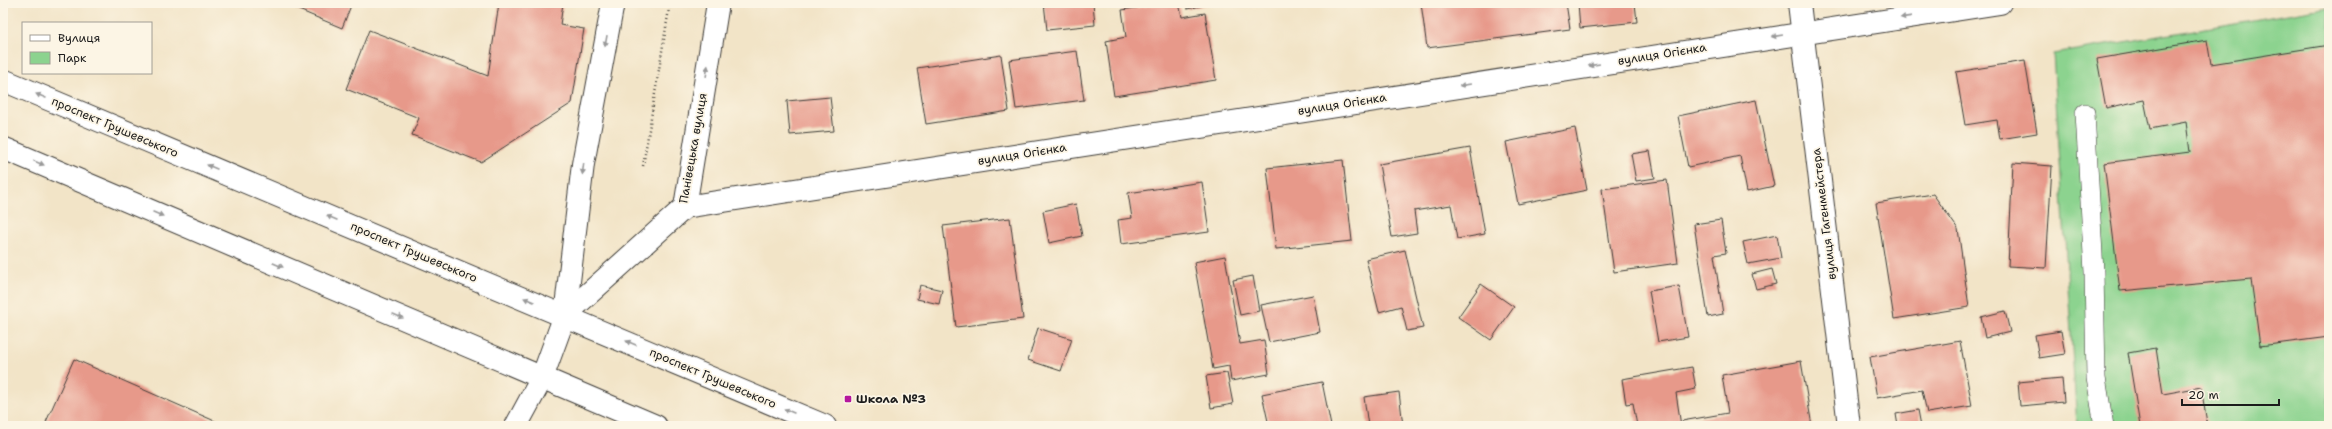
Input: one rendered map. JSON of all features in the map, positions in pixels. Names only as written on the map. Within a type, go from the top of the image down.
[{"type":"street","name":"Панівецька вулиця","points":[[516,426],[542,378],[565,315],[583,164],[613,3]]},
{"type":"street","name":"Панівецька вулиця","points":[[565,315],[685,206],[718,3]]},
{"type":"street","name":"вулиця Гагенмейстера","points":[[1799,3],[1849,426]]},
{"type":"street","name":"вулиця Огієнка","points":[[685,206],[1803,32],[2000,3]]},
{"type":"street","name":"проспект Грушевського","points":[[3,80],[565,315],[825,426]]},
{"type":"street","points":[[3,148],[656,426]]},
{"type":"lane","points":[[2085,112],[2094,272],[2096,378],[2104,426]]},
{"type":"path","points":[[643,166],[670,3]]},
{"type":"green space","points":[[2329,7],[2329,426],[2077,426],[2053,54]]},
{"type":"building","points":[[282,3],[352,3],[342,28]]},
{"type":"building","points":[[499,3],[563,3],[560,25],[584,29],[572,103],[481,162],[412,135],[419,118],[346,89],[369,30],[488,76]]},
{"type":"building","points":[[1044,3],[1093,3],[1095,25],[1047,30]]},
{"type":"building","points":[[1167,3],[1179,3],[1182,17],[1205,13],[1216,80],[1114,96],[1106,41],[1126,37],[1122,10]]},
{"type":"building","points":[[1186,3],[1209,3],[1209,4],[1187,9]]},
{"type":"building","points":[[1421,3],[1566,3],[1570,29],[1427,48]]},
{"type":"building","points":[[1578,3],[1635,3],[1637,22],[1580,28]]},
{"type":"building","points":[[2207,40],[2211,64],[2329,45],[2329,337],[2260,346],[2251,279],[2120,291],[2104,163],[2190,152],[2186,122],[2150,129],[2144,100],[2106,108],[2097,59]]},
{"type":"building","points":[[1077,51],[1084,100],[1016,109],[1009,60]]},
{"type":"building","points":[[1001,55],[1009,111],[926,124],[917,68]]},
{"type":"building","points":[[2025,61],[2037,133],[2000,139],[1997,120],[1965,125],[1956,72]]},
{"type":"building","points":[[830,97],[834,131],[790,135],[787,101]]},
{"type":"building","points":[[1756,100],[1774,186],[1747,192],[1740,156],[1688,167],[1678,116]]},
{"type":"building","points":[[1575,128],[1587,190],[1518,204],[1506,142]]},
{"type":"building","points":[[1470,148],[1485,234],[1457,239],[1451,205],[1414,211],[1417,233],[1392,237],[1379,164]]},
{"type":"building","points":[[1650,151],[1655,178],[1636,181],[1631,154]]},
{"type":"building","points":[[1343,160],[1352,241],[1276,249],[1267,168]]},
{"type":"building","points":[[2013,163],[2052,166],[2046,268],[2008,266]]},
{"type":"building","points":[[1667,180],[1678,263],[1614,272],[1602,189]]},
{"type":"building","points":[[1202,182],[1209,232],[1121,244],[1118,220],[1132,218],[1128,193]]},
{"type":"building","points":[[1933,194],[1958,229],[1969,307],[1894,319],[1876,203]]},
{"type":"building","points":[[1076,204],[1082,236],[1049,243],[1043,211]]},
{"type":"building","points":[[1010,218],[1023,319],[956,327],[943,226]]},
{"type":"building","points":[[1721,220],[1726,253],[1714,255],[1723,314],[1708,317],[1694,224]]},
{"type":"building","points":[[1777,235],[1781,258],[1748,264],[1743,242]]},
{"type":"building","points":[[1405,250],[1423,328],[1407,331],[1401,306],[1379,312],[1366,259]]},
{"type":"building","points":[[1225,256],[1240,344],[1264,340],[1269,374],[1231,381],[1229,366],[1213,369],[1194,262]]},
{"type":"building","points":[[1772,269],[1776,284],[1756,289],[1752,274]]},
{"type":"building","points":[[1253,276],[1259,311],[1240,315],[1233,280]]},
{"type":"building","points":[[1481,284],[1514,307],[1491,340],[1458,317]]},
{"type":"building","points":[[920,285],[942,290],[939,304],[917,299]]},
{"type":"building","points":[[1679,286],[1688,337],[1658,342],[1649,291]]},
{"type":"building","points":[[1313,295],[1320,332],[1269,342],[1261,305]]},
{"type":"building","points":[[2005,311],[2010,332],[1985,338],[1981,317]]},
{"type":"building","points":[[1038,328],[1072,339],[1061,371],[1028,360]]},
{"type":"building","points":[[2061,331],[2065,354],[2039,358],[2035,335]]},
{"type":"building","points":[[1960,341],[1972,406],[1927,413],[1922,390],[1877,398],[1870,357]]},
{"type":"building","points":[[2156,348],[2163,394],[2201,387],[2207,423],[2191,426],[2140,426],[2128,353]]},
{"type":"building","points":[[74,359],[226,426],[54,426],[46,422]]},
{"type":"building","points":[[1801,361],[1812,426],[1683,426],[1682,421],[1728,413],[1722,375]]},
{"type":"building","points":[[1692,367],[1696,389],[1676,393],[1681,426],[1637,426],[1633,403],[1626,404],[1622,379]]},
{"type":"building","points":[[1227,373],[1233,404],[1211,408],[1206,376]]},
{"type":"building","points":[[2062,378],[2064,402],[2020,406],[2018,382]]},
{"type":"building","points":[[1322,382],[1331,426],[1269,426],[1262,394]]},
{"type":"building","points":[[1399,392],[1403,426],[1368,426],[1364,397]]},
{"type":"building","points":[[1918,410],[1921,426],[1898,426],[1896,414]]},
{"type":"place","name":"Школа №3","points":[[848,399]]}]
